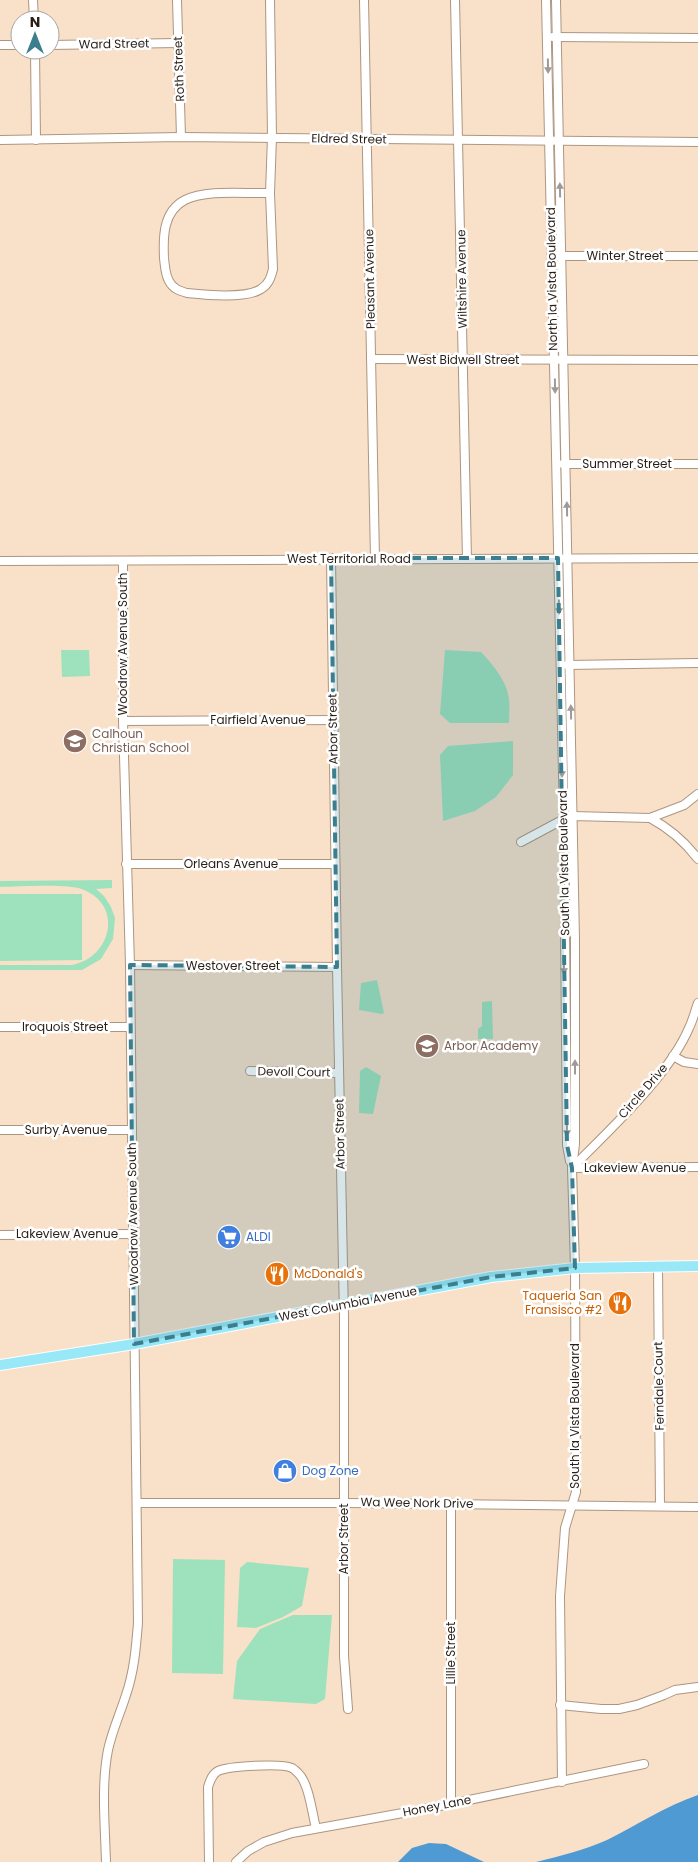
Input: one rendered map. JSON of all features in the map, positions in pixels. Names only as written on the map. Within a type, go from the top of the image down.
[{"type":"main road","name":"West Columbia Avenue","points":[[0,1365],[134,1344],[491,1276],[575,1268],[698,1266]]},
{"type":"street","name":"Roth Street","points":[[177,0],[181,137]]},
{"type":"street","points":[[270,0],[272,138],[270,193],[273,269],[271,278],[261,289],[244,294],[188,294],[173,287],[168,280],[165,270],[164,247],[167,220],[172,210],[184,201],[196,196],[270,193]]},
{"type":"street","name":"Pleasant Avenue","points":[[364,0],[375,558]]},
{"type":"street","name":"Wiltshire Avenue","points":[[455,0],[467,559]]},
{"type":"street","name":"North la Vista Boulevard","points":[[546,0],[558,558]]},
{"type":"street","name":"North la Vista Boulevard","points":[[556,0],[568,558]]},
{"type":"street","points":[[547,37],[698,38]]},
{"type":"street","name":"Ward Street","points":[[60,44],[178,43]]},
{"type":"street","points":[[35,60],[36,140]]},
{"type":"street","name":"Eldred Street","points":[[0,140],[181,137],[698,142]]},
{"type":"street","name":"Winter Street","points":[[552,256],[698,256]]},
{"type":"street","name":"West Bidwell Street","points":[[371,359],[564,360]]},
{"type":"street","points":[[564,360],[698,360]]},
{"type":"street","name":"Summer Street","points":[[556,464],[698,464]]},
{"type":"street","name":"Arbor Street","points":[[332,558],[338,1073],[343,1305],[344,1656],[348,1709]]},
{"type":"street","name":"South la Vista Boulevard","points":[[558,558],[564,819],[567,1145],[572,1168]]},
{"type":"street","name":"South la Vista Boulevard","points":[[562,1782],[560,1596],[565,1528],[576,1492],[575,1268],[572,1168],[575,1144],[575,949],[568,558]]},
{"type":"street","name":"West Territorial Road","points":[[0,560],[698,558]]},
{"type":"street","name":"Woodrow Avenue South","points":[[106,1862],[104,1789],[108,1752],[113,1729],[126,1695],[136,1647],[138,1623],[130,965],[123,721],[123,561]]},
{"type":"street","points":[[560,666],[570,664],[698,662]]},
{"type":"street","name":"Fairfield Avenue","points":[[123,721],[333,720]]},
{"type":"street","points":[[521,842],[573,816],[650,818],[684,805],[698,794]]},
{"type":"street","points":[[650,818],[666,826],[698,858]]},
{"type":"street","name":"Orleans Avenue","points":[[126,864],[335,864]]},
{"type":"street","name":"Westover Street","points":[[130,965],[337,967]]},
{"type":"street","name":"Circle Drive","points":[[572,1168],[656,1079],[673,1056],[689,1029],[698,1003]]},
{"type":"street","name":"Iroquois Street","points":[[0,1027],[130,1027]]},
{"type":"street","points":[[673,1056],[684,1062],[698,1064]]},
{"type":"street","name":"Devoll Court","points":[[250,1071],[338,1073]]},
{"type":"street","name":"Surby Avenue","points":[[0,1130],[131,1130]]},
{"type":"street","name":"Lakeview Avenue","points":[[572,1168],[698,1168]]},
{"type":"street","name":"Lakeview Avenue","points":[[0,1234],[133,1234]]},
{"type":"street","name":"Ferndale Court","points":[[658,1266],[660,1506]]},
{"type":"street","name":"Wa Wee Nork Drive","points":[[137,1502],[698,1507]]},
{"type":"street","name":"Lillie Street","points":[[451,1504],[451,1803]]},
{"type":"street","points":[[560,1704],[601,1709],[619,1709],[637,1705],[675,1690],[698,1687]]},
{"type":"street","name":"Honey Lane","points":[[236,1862],[248,1851],[264,1842],[292,1833],[562,1782],[644,1764]]},
{"type":"street","points":[[209,1862],[208,1787],[211,1777],[218,1771],[229,1768],[258,1766],[292,1768],[300,1774],[306,1786],[316,1828]]},
{"type":"highlighted area","points":[[331,558],[558,558],[567,1145],[572,1168],[575,1268],[491,1277],[134,1344],[130,965],[337,967]]},
{"type":"green space","points":[[61,650],[89,650],[90,676],[62,677]]},
{"type":"green space","points":[[445,650],[481,652],[486,657],[499,674],[508,692],[509,723],[450,723],[440,714]]},
{"type":"green space","points":[[513,741],[513,775],[496,797],[475,811],[443,821],[440,755],[448,746]]},
{"type":"green space","points":[[112,880],[112,888],[96,889],[104,896],[115,918],[113,939],[101,959],[82,970],[0,970],[0,965],[72,965],[86,960],[104,942],[108,930],[108,919],[104,907],[96,897],[84,890],[56,886],[0,887],[0,881]]},
{"type":"green space","points":[[0,894],[82,894],[82,960],[0,961]]},
{"type":"green space","points":[[377,980],[384,1013],[359,1010],[361,983]]},
{"type":"green space","points":[[492,1001],[493,1039],[478,1039],[478,1029],[482,1026],[482,1002]]},
{"type":"green space","points":[[366,1067],[381,1076],[373,1114],[359,1113],[360,1071]]},
{"type":"green space","points":[[173,1559],[225,1560],[223,1674],[172,1673]]},
{"type":"green space","points":[[247,1562],[309,1568],[302,1606],[283,1617],[256,1628],[237,1627],[240,1568]]},
{"type":"green space","points":[[293,1615],[332,1615],[325,1699],[316,1704],[233,1699],[237,1661],[260,1629]]},
{"type":"water","points":[[698,1795],[698,1862],[536,1862],[599,1844],[663,1810]]},
{"type":"water","points":[[429,1843],[446,1844],[484,1862],[398,1862],[412,1848]]},
{"type":"place","name":"Calhoun Christian School","points":[[75,741]]},
{"type":"place","name":"Arbor Academy","points":[[427,1046]]},
{"type":"place","name":"ALDI","points":[[229,1237]]},
{"type":"place","name":"McDonald's","points":[[277,1274]]},
{"type":"place","name":"Taqueria San Fransisco #2","points":[[620,1303]]},
{"type":"place","name":"Dog Zone","points":[[285,1471]]}]
